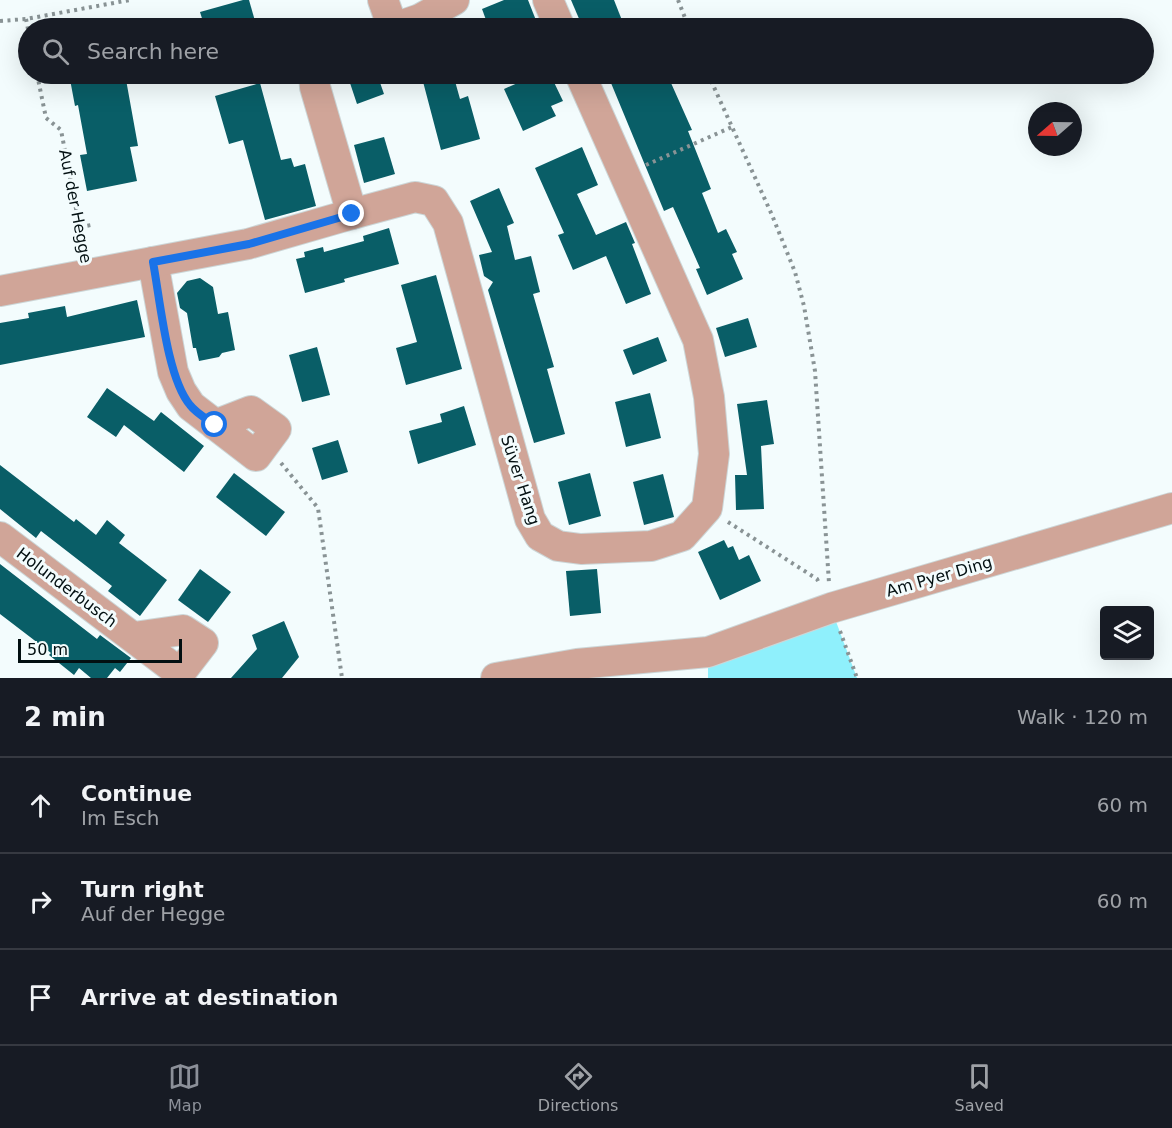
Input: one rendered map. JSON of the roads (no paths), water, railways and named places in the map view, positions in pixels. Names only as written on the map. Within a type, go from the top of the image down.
[{"type":"street","points":[[383,0],[390,18]]},
{"type":"street","points":[[422,18],[454,0]]},
{"type":"street","points":[[548,0],[556,18]]},
{"type":"street","points":[[315,84],[352,214]]},
{"type":"street","name":"Süver Hang","points":[[352,214],[415,197],[434,201],[448,223],[530,519],[540,536],[558,546],[580,549],[651,546],[682,536],[707,508],[714,454],[709,397],[698,340],[584,84]]},
{"type":"street","name":"Auf der Hegge","points":[[0,291],[249,244],[352,214]]},
{"type":"street","points":[[153,262],[173,372],[181,391],[191,406],[256,456],[262,447]]},
{"type":"street","name":"Am Pyer Ding","points":[[496,678],[577,664],[708,665],[831,608],[1172,508]]},
{"type":"street","name":"Holunderbusch","points":[[0,537],[134,637]]}]
